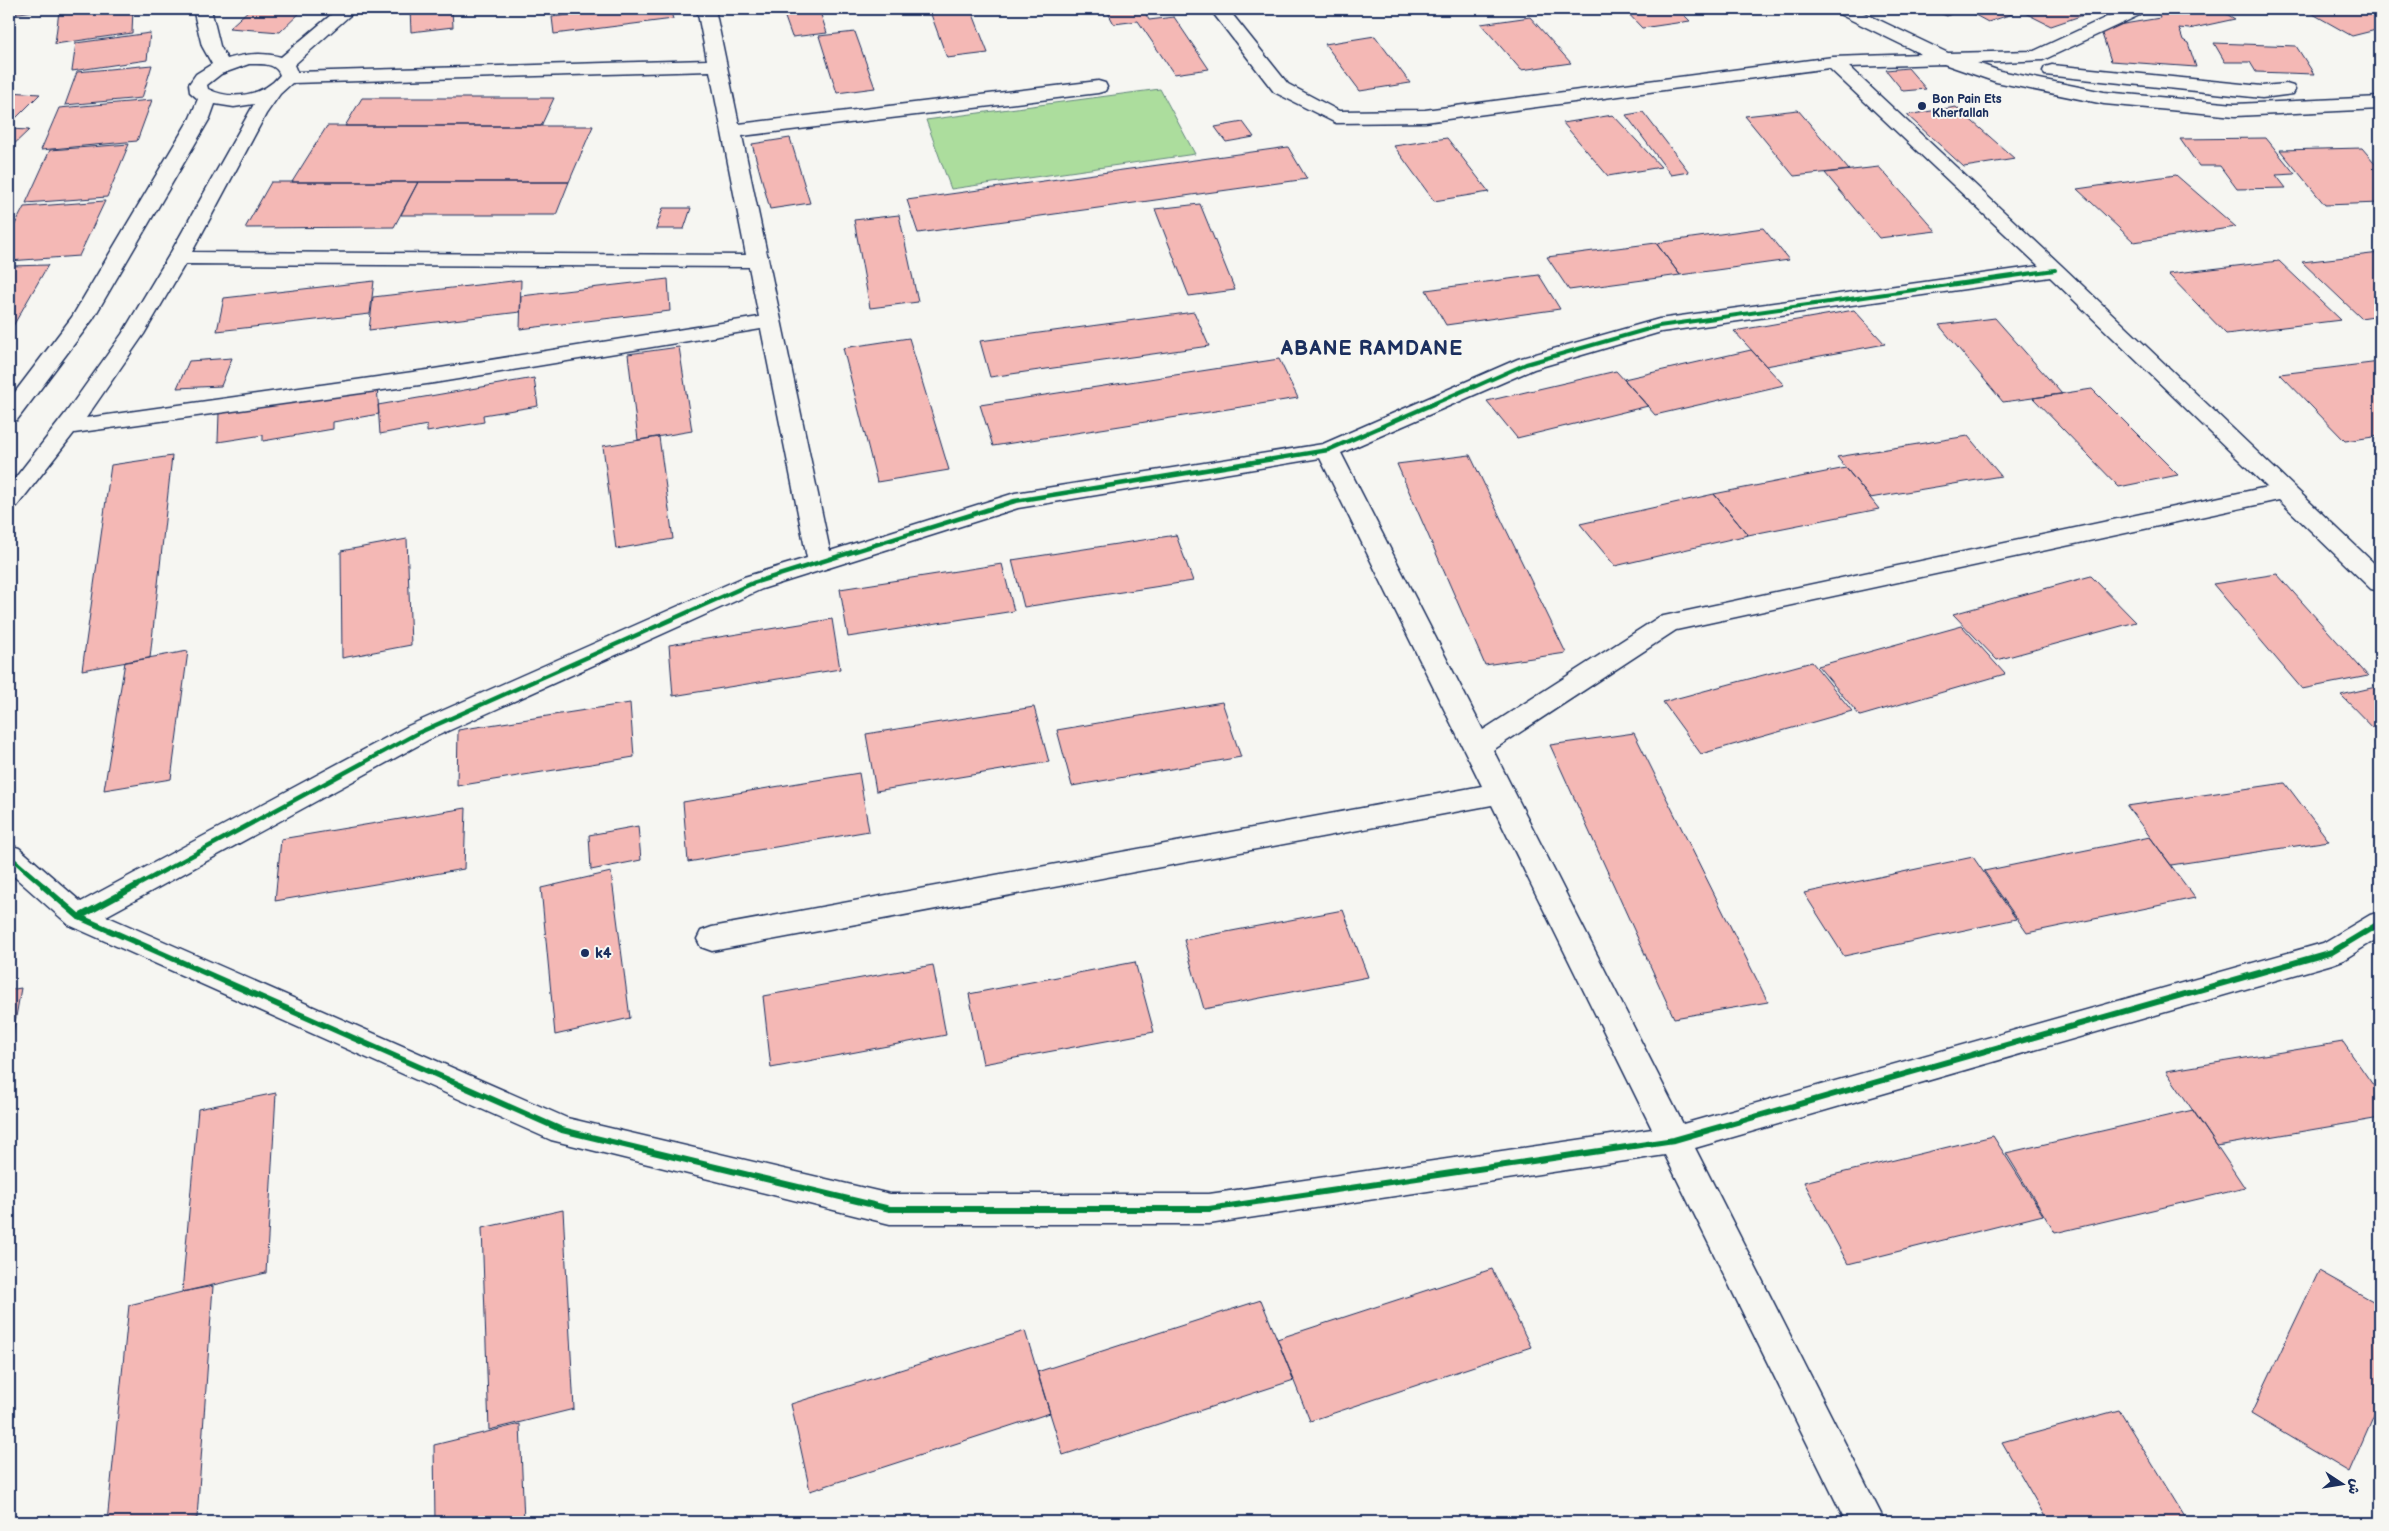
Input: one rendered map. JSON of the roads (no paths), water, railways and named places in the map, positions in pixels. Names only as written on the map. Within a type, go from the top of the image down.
[{"type":"street","points":[[202,9],[211,46],[222,66]]},
{"type":"street","points":[[9,501],[69,427],[134,333],[178,258],[254,120],[281,78],[348,9]]},
{"type":"street","points":[[706,9],[820,562]]},
{"type":"street","points":[[1219,9],[1281,88],[1336,117],[1425,116],[1833,62],[2037,56],[2138,9]]},
{"type":"street","points":[[1843,9],[1944,58],[1996,76],[2104,98],[2234,110],[2380,104]]},
{"type":"street","points":[[1944,58],[2102,77],[2262,92],[2380,85]]},
{"type":"street","points":[[281,78],[266,59],[249,59],[222,66],[204,76],[198,84],[199,92],[208,98],[221,101],[238,101],[281,78],[718,65]]},
{"type":"street","points":[[1833,62],[2055,270],[2380,583]]},
{"type":"street","points":[[732,131],[1098,87]]},
{"type":"street","points":[[9,415],[82,319],[200,118],[208,98]]},
{"type":"street","points":[[178,258],[758,261]]},
{"type":"street","points":[[79,918],[418,733],[753,583],[1015,502],[1328,450],[1526,364],[1659,326],[2055,270]]},
{"type":"street","points":[[69,427],[434,376],[771,321]]},
{"type":"street","points":[[1328,450],[1866,1522]]},
{"type":"street","points":[[1477,747],[1668,623],[2285,491]]},
{"type":"street","points":[[712,939],[1500,793]]},
{"type":"street","points":[[9,856],[79,918],[562,1130],[890,1209],[1209,1209],[1674,1140],[2332,952],[2380,923]]},
{"type":"place","name":"Bon Pain Ets Kherfallah","points":[[1922,106]]},
{"type":"place","name":"k4","points":[[585,953]]},
{"type":"district","name":"ABANE RAMDANE","points":[[1372,349]]}]
